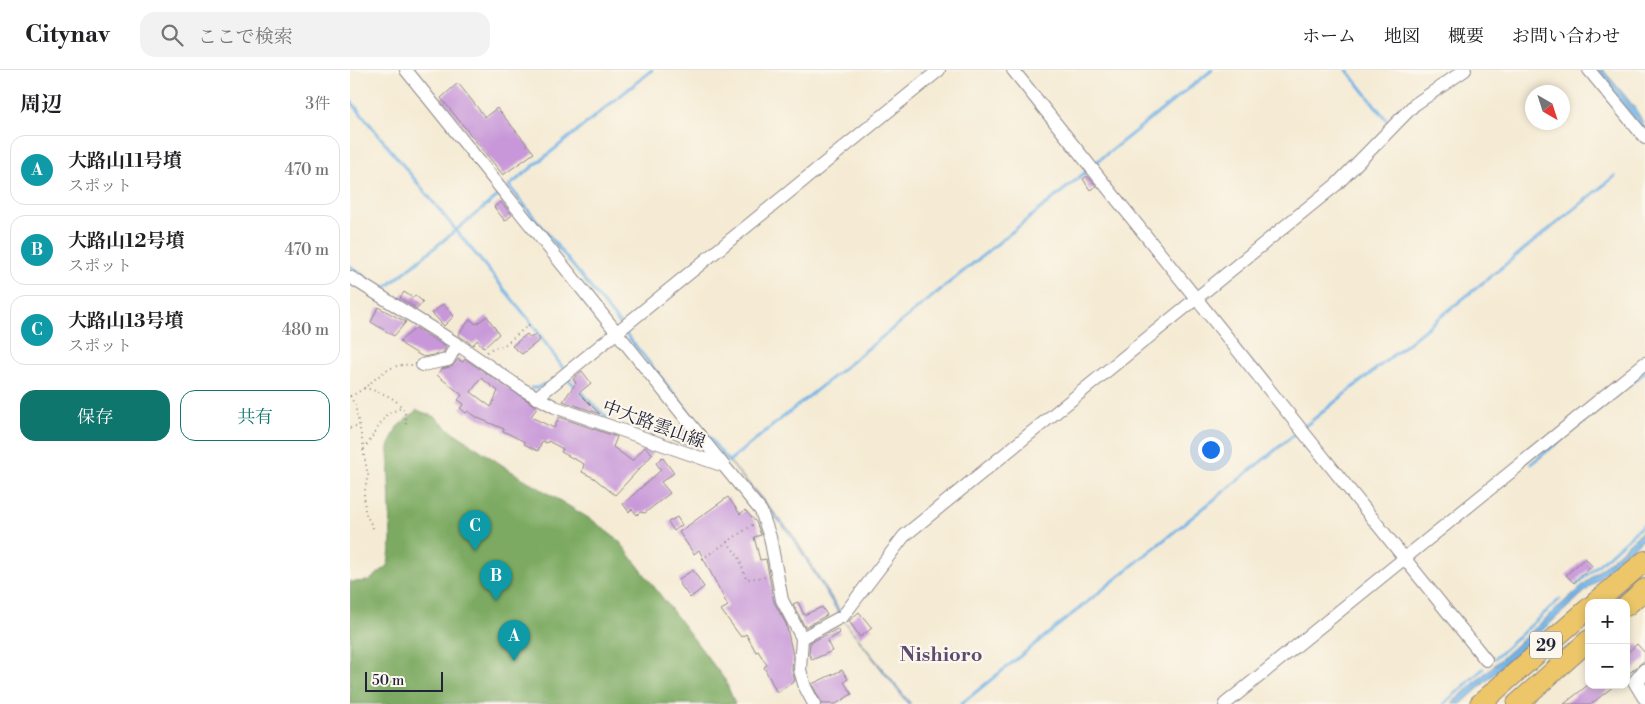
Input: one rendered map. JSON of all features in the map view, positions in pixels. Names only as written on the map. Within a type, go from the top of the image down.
[{"type":"highway","points":[[1600,599],[1645,561]]},
{"type":"highway","points":[[1630,602],[1645,589]]},
{"type":"highway","name":"29","points":[[1480,704],[1585,611]]},
{"type":"highway","name":"29","points":[[1519,703],[1585,644]]},
{"type":"street","points":[[406,70],[724,466]]},
{"type":"street","points":[[536,398],[939,70]]},
{"type":"street","points":[[1013,70],[1486,660]]},
{"type":"street","points":[[814,704],[805,687],[800,670],[802,638],[843,616],[904,536],[1197,300],[1337,184],[1414,105],[1465,70]]},
{"type":"street","points":[[1589,70],[1645,138]]},
{"type":"street","name":"中大路雲山線","points":[[350,277],[457,344],[536,398],[555,407],[724,466],[761,511],[770,537],[776,577],[782,600],[802,638]]},
{"type":"street","points":[[422,365],[448,360],[457,344]]},
{"type":"street","points":[[1225,704],[1645,363]]},
{"type":"street","points":[[1645,671],[1636,682],[1645,697]]},
{"type":"street","points":[[1504,681],[1519,703]]},
{"type":"path","points":[[485,355],[489,350],[503,346],[530,324]]},
{"type":"path","points":[[401,408],[387,414],[364,449],[355,405],[350,396],[398,364],[422,365]]},
{"type":"path","points":[[364,388],[377,390],[396,400],[406,416],[405,428]]},
{"type":"path","points":[[350,428],[360,426]]},
{"type":"path","points":[[363,450],[368,475],[364,487],[365,512],[374,530]]},
{"type":"path","points":[[702,559],[763,518]]},
{"type":"path","points":[[727,542],[739,557],[746,579],[776,577]]},
{"type":"green space","points":[[417,410],[435,417],[450,430],[511,471],[595,522],[620,542],[725,680],[735,704],[350,704],[350,580],[352,582],[369,581],[388,565],[391,540],[388,447],[397,427]]},
{"type":"water","points":[[1595,70],[1603,70],[1628,99],[1640,117],[1645,132]]},
{"type":"water","points":[[729,461],[791,532],[841,613],[839,614],[792,537]]},
{"type":"water","points":[[1645,529],[1645,537],[1461,704],[1451,704]]},
{"type":"water","points":[[845,622],[911,704],[908,704]]},
{"type":"building","points":[[458,83],[485,117],[497,108],[534,153],[503,175],[441,98]]},
{"type":"building","points":[[1087,176],[1096,186],[1090,190],[1083,179]]},
{"type":"building","points":[[501,202],[512,215],[505,221],[494,207]]},
{"type":"building","points":[[404,292],[413,298],[415,295],[423,302],[417,309],[400,298]]},
{"type":"building","points":[[443,304],[454,316],[444,326],[432,313]]},
{"type":"building","points":[[378,307],[406,322],[394,336],[371,322]]},
{"type":"building","points":[[487,316],[499,334],[484,348],[477,340],[473,345],[458,335],[470,319],[476,324]]},
{"type":"building","points":[[416,328],[446,347],[443,353],[423,357],[403,345],[400,341]]},
{"type":"building","points":[[527,334],[530,338],[536,334],[540,340],[522,354],[512,346]]},
{"type":"building","points":[[458,359],[463,362],[465,359],[537,407],[531,417],[554,428],[559,417],[617,437],[613,447],[632,461],[645,447],[653,454],[615,495],[594,478],[582,472],[584,464],[561,452],[563,449],[548,441],[547,443],[542,441],[538,451],[503,431],[504,429],[478,418],[468,411],[466,413],[460,408],[464,404],[458,400],[462,395],[437,375],[442,369],[453,366]],"holes":[[[481,378],[498,391],[491,407],[471,392]]]},
{"type":"building","points":[[582,371],[591,383],[579,393],[600,414],[563,401],[576,383],[573,379]]},
{"type":"building","points":[[682,426],[693,440],[687,444],[669,436]]},
{"type":"building","points":[[662,457],[674,473],[661,482],[670,493],[645,513],[640,512],[637,515],[632,509],[629,512],[623,504],[661,470],[656,463]]},
{"type":"building","points":[[728,497],[740,514],[745,510],[756,522],[761,535],[754,537],[760,560],[766,559],[774,602],[786,624],[793,655],[792,670],[795,681],[777,693],[764,667],[767,665],[758,651],[756,652],[746,634],[741,637],[721,610],[728,606],[699,550],[694,554],[679,532]]},
{"type":"building","points":[[677,517],[682,525],[674,531],[668,522]]},
{"type":"building","points":[[1585,558],[1592,566],[1574,583],[1566,575]]},
{"type":"building","points":[[693,570],[704,587],[690,598],[680,584],[679,579]]},
{"type":"building","points":[[798,602],[804,615],[822,607],[827,615],[805,627],[793,604]]},
{"type":"building","points":[[859,612],[872,628],[860,637],[849,621]]},
{"type":"building","points":[[837,629],[840,633],[827,641],[832,651],[812,660],[809,654],[810,643]]},
{"type":"building","points":[[1637,644],[1645,653],[1645,660],[1630,673],[1630,650]]},
{"type":"building","points":[[842,670],[848,679],[844,682],[852,694],[836,704],[822,704],[812,684]]},
{"type":"building","points":[[1585,687],[1585,689],[1610,689],[1591,704],[1564,704]]},
{"type":"waterway","points":[[620,322],[509,186],[652,70]]},
{"type":"waterway","points":[[1094,164],[1212,70]]},
{"type":"waterway","points":[[1347,70],[1389,123]]},
{"type":"waterway","points":[[350,100],[530,321],[563,368]]},
{"type":"waterway","points":[[729,461],[1086,172]]},
{"type":"waterway","points":[[1304,427],[1615,176]]},
{"type":"waterway","points":[[384,289],[499,195]]},
{"type":"waterway","points":[[350,266],[380,288]]},
{"type":"waterway","points":[[626,334],[729,462]]},
{"type":"waterway","points":[[1531,464],[1645,372]]},
{"type":"waterway","points":[[567,378],[609,420]]},
{"type":"waterway","points":[[531,388],[537,388],[544,384]]},
{"type":"waterway","points":[[961,704],[1300,430]]},
{"type":"waterway","points":[[1577,584],[1645,523]]},
{"type":"waterway","points":[[1495,658],[1560,599]]},
{"type":"waterway","points":[[1444,704],[1483,669]]},
{"type":"place","name":"大路山13号墳","points":[[475,551]]},
{"type":"place","name":"大路山12号墳","points":[[496,601]]},
{"type":"place","name":"大路山11号墳","points":[[514,661]]},
{"type":"district","name":"Nishioro","points":[[941,654]]}]
